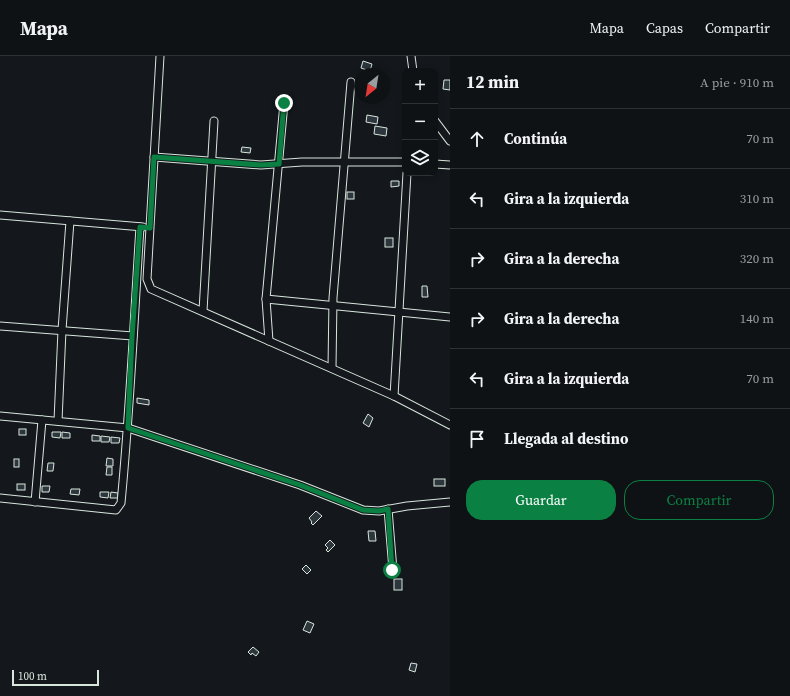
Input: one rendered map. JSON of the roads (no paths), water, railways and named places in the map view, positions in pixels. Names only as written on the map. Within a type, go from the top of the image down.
[{"type":"street","points":[[160,56],[147,279],[151,289],[332,368],[394,396],[450,424]]},
{"type":"street","points":[[411,56],[413,68]]},
{"type":"street","points":[[332,368],[333,305],[351,82]]},
{"type":"street","points":[[269,341],[266,299],[284,103]]},
{"type":"street","points":[[203,312],[214,121]]},
{"type":"street","points":[[438,125],[450,141]]},
{"type":"street","points":[[154,157],[261,165],[345,162],[402,162]]},
{"type":"street","points":[[438,164],[450,165]]},
{"type":"street","points":[[394,396],[407,176]]},
{"type":"street","points":[[0,215],[150,228]]},
{"type":"street","points":[[58,421],[62,330],[70,221]]},
{"type":"street","points":[[0,498],[116,510],[121,503],[128,428],[132,336],[140,227]]},
{"type":"street","points":[[266,299],[450,317]]},
{"type":"street","points":[[0,326],[132,336]]},
{"type":"street","points":[[0,416],[128,428],[300,485],[363,510],[379,511],[406,506],[450,502]]},
{"type":"street","points":[[35,502],[42,420]]},
{"type":"street","points":[[388,509],[392,570]]}]
